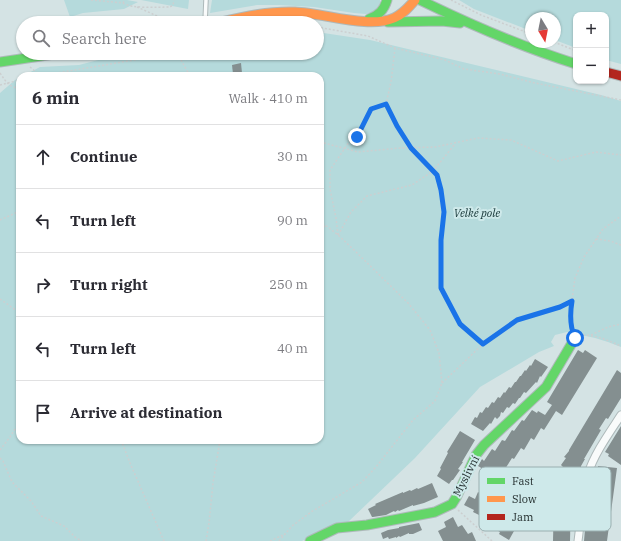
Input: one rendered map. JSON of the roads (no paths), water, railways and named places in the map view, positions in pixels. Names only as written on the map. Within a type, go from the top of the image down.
[{"type":"street","points":[[365,21],[376,17],[382,12],[386,7],[387,0]]},
{"type":"street","points":[[248,16],[281,12],[314,14],[358,21],[386,20],[395,18],[403,13],[415,0]]},
{"type":"street","points":[[420,0],[514,43],[573,63]]},
{"type":"street","points":[[365,21],[404,23],[447,22],[470,24]]},
{"type":"street","points":[[0,62],[16,60]]},
{"type":"street","points":[[609,73],[621,76]]},
{"type":"street","name":"Myslivní","points":[[310,541],[337,528],[367,525],[435,512],[452,504],[476,455],[484,445],[546,387],[578,336]]},
{"type":"street","points":[[590,467],[597,453],[621,415]]},
{"type":"street","points":[[578,541],[579,531]]},
{"type":"lane","points":[[205,16],[206,0]]},
{"type":"park label","name":"Velké pole","points":[[477,213]]}]
